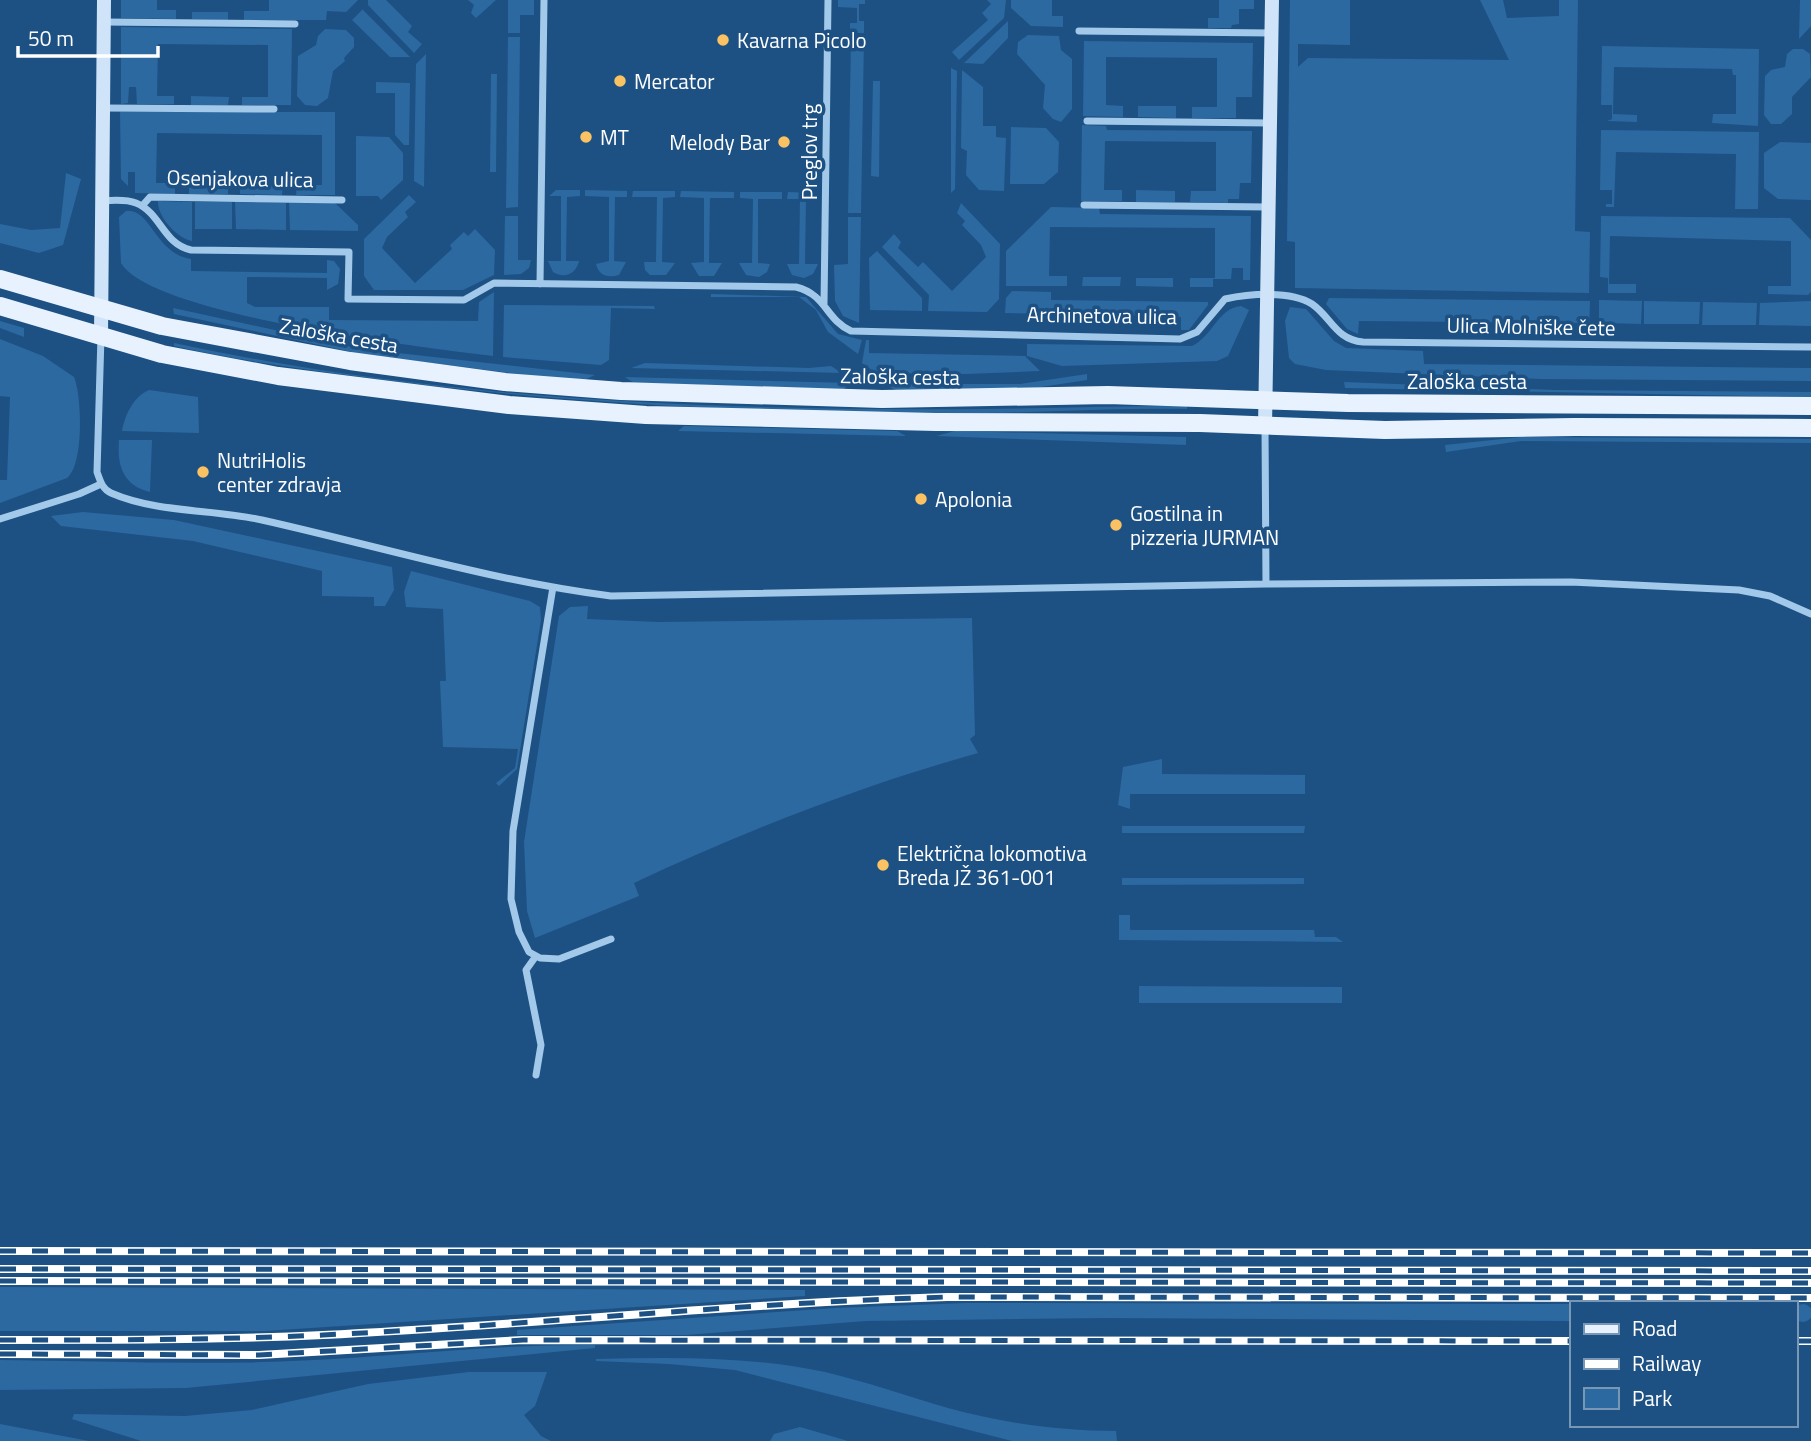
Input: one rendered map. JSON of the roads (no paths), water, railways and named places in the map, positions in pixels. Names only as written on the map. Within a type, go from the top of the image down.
[{"type":"main road","name":"Zaloška cesta","points":[[0,279],[177,329],[362,363],[505,382],[592,389],[882,399],[1108,395],[1265,400],[1811,406]]},
{"type":"main road","points":[[0,306],[162,354],[278,376],[509,405],[726,418],[1385,430],[1811,428]]},
{"type":"street","points":[[104,0],[97,472],[101,484],[108,492],[140,501],[260,520],[552,587],[624,596],[1266,584],[1571,582],[1739,590],[1770,596],[1811,614]]},
{"type":"street","points":[[544,0],[540,284],[796,287],[810,291],[824,304]]},
{"type":"street","name":"Preglov trg","points":[[824,304],[828,0]]},
{"type":"street","points":[[1266,584],[1265,400],[1272,0]]},
{"type":"street","points":[[103,22],[295,24]]},
{"type":"street","points":[[1079,31],[1272,33]]},
{"type":"street","points":[[102,108],[274,108]]},
{"type":"street","points":[[1087,121],[1270,123]]},
{"type":"street","name":"Osenjakova ulica","points":[[142,206],[150,197],[342,200]]},
{"type":"street","name":"Osenjakova ulica","points":[[102,201],[131,201],[142,206],[170,240],[191,250],[349,252],[348,299],[464,300],[489,284],[540,284]]},
{"type":"street","points":[[1084,205],[1269,207]]},
{"type":"street","name":"Archinetova ulica","points":[[824,304],[834,320],[852,331],[1187,338],[1200,329],[1225,299],[1267,296]]},
{"type":"street","name":"Ulica Molniške čete","points":[[1267,296],[1305,300],[1341,335],[1354,341],[1811,347]]},
{"type":"street","points":[[0,519],[79,494],[101,484]]},
{"type":"street","points":[[552,587],[513,831],[511,899],[519,932],[529,951],[536,956],[559,959],[611,939]]},
{"type":"street","points":[[536,956],[526,970],[541,1045],[536,1075]]},
{"type":"railway","points":[[0,1251],[1811,1253]]},
{"type":"railway","points":[[0,1269],[1811,1271]]},
{"type":"railway","points":[[0,1281],[1811,1283]]},
{"type":"railway","points":[[0,1340],[202,1339],[323,1335],[791,1304],[947,1297],[1811,1298]]},
{"type":"railway","points":[[0,1354],[259,1355],[523,1340],[1570,1341]]},
{"type":"railway","points":[[1797,1341],[1811,1341]]},
{"type":"place","name":"Kavarna Picolo","points":[[723,40]]},
{"type":"place","name":"Mercator","points":[[620,81]]},
{"type":"place","name":"MT","points":[[586,137]]},
{"type":"place","name":"Melody Bar","points":[[784,142]]},
{"type":"place","name":"NutriHolis center zdravja","points":[[203,472]]},
{"type":"place","name":"Apolonia","points":[[921,499]]},
{"type":"place","name":"Gostilna in pizzeria JURMAN","points":[[1116,525]]},
{"type":"place","name":"Električna lokomotiva Breda JŽ 361-001","points":[[883,865]]}]
